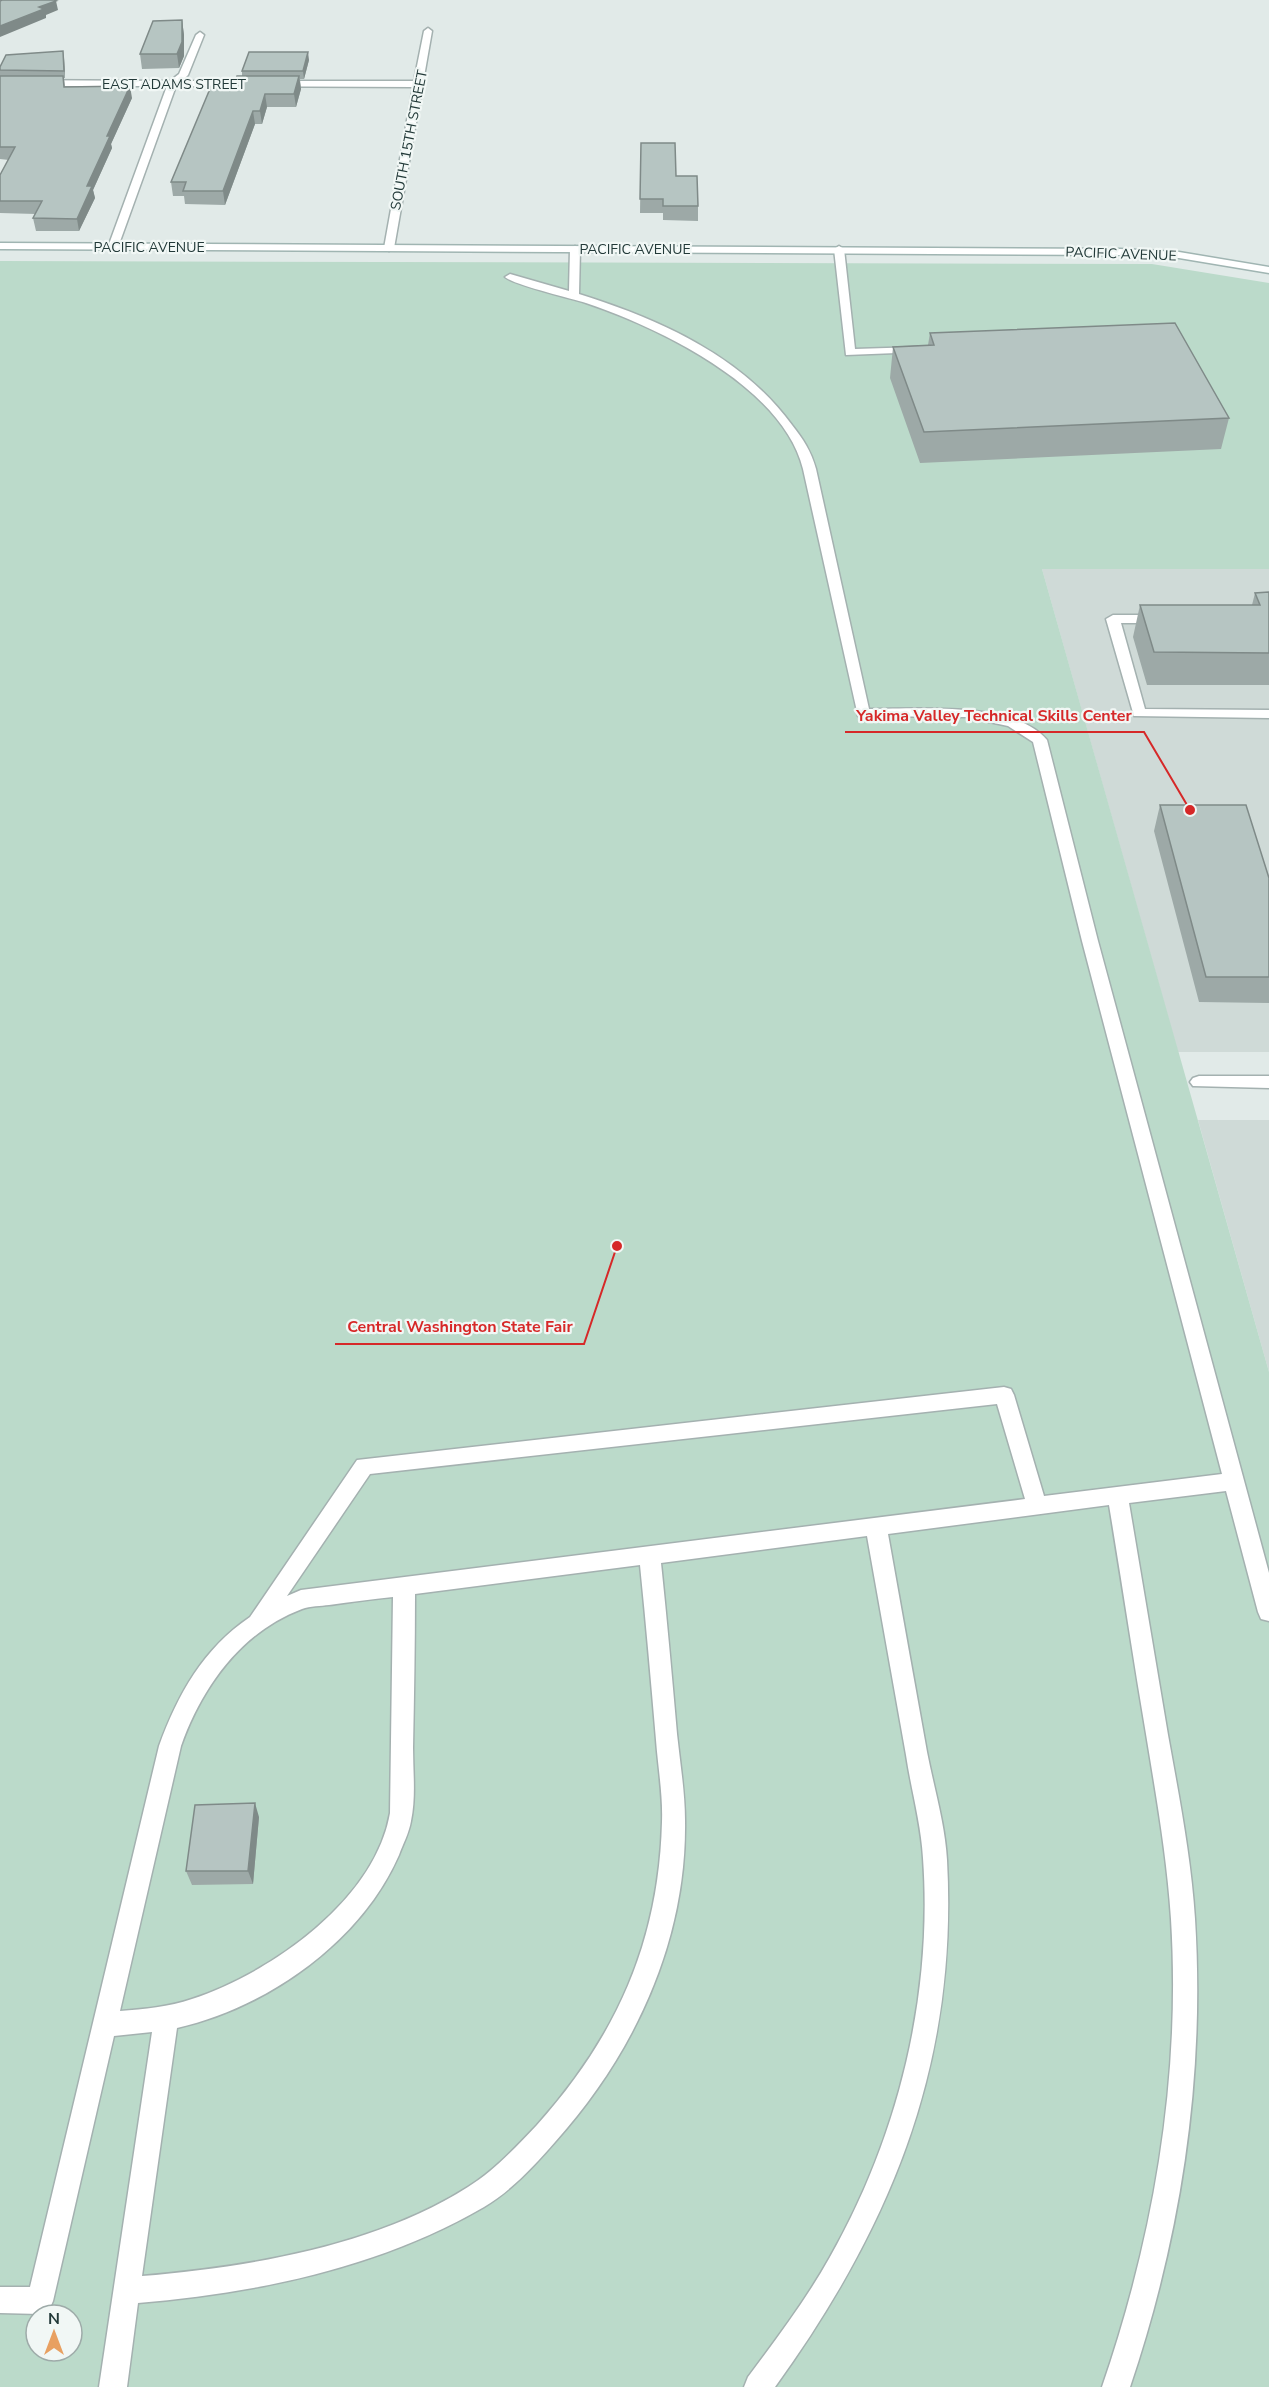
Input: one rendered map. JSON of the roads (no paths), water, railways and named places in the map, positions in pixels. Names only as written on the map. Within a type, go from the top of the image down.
[{"type":"street","name":"SOUTH 15TH STREET","points":[[389,248],[428,31]]},
{"type":"street","points":[[113,247],[172,84],[183,75],[200,35]]},
{"type":"street","name":"EAST ADAMS STREET","points":[[0,83],[420,84]]},
{"type":"street","name":"PACIFIC AVENUE","points":[[0,246],[839,249],[1153,254],[1216,260],[1269,270]]},
{"type":"street","points":[[574,294],[575,249]]},
{"type":"street","points":[[839,249],[850,353],[932,350]]},
{"type":"street","points":[[510,277],[574,294],[659,327],[708,354],[762,394],[804,448],[863,713],[966,713],[1012,723],[1040,740],[1090,941],[1269,1612]]},
{"type":"street","points":[[1173,619],[1113,619],[1139,713],[1269,714]]},
{"type":"street","points":[[1199,1082],[1269,1082]]},
{"type":"street","points":[[256,1623],[364,1466],[1004,1395],[1037,1506]]},
{"type":"street","points":[[0,2300],[40,2301],[170,1746],[180,1716],[194,1688],[213,1662],[256,1623],[301,1599],[1234,1481]]},
{"type":"street","points":[[1116,2387],[1145,2295],[1162,2217],[1178,2108],[1185,1992],[1183,1921],[1176,1853],[1118,1496]]},
{"type":"street","points":[[758,2387],[829,2288],[861,2228],[888,2168],[911,2096],[924,2042],[934,1979],[937,1917],[935,1857],[876,1527]]},
{"type":"street","points":[[128,2291],[191,2287],[255,2276],[318,2261],[425,2222],[476,2197],[520,2161],[559,2121],[593,2078],[620,2033],[641,1990],[656,1948],[667,1904],[673,1862],[674,1820],[650,1555]]},
{"type":"street","points":[[105,2024],[166,2018],[189,2013],[230,1998],[268,1978],[304,1954],[334,1927],[360,1897],[398,1831],[402,1795],[404,1586]]},
{"type":"street","points":[[113,2387],[166,2018]]},
{"type":"place","name":"Yakima Valley Technical Skills Center","points":[[1190,810]]},
{"type":"place","name":"Central Washington State Fair","points":[[617,1246]]}]
